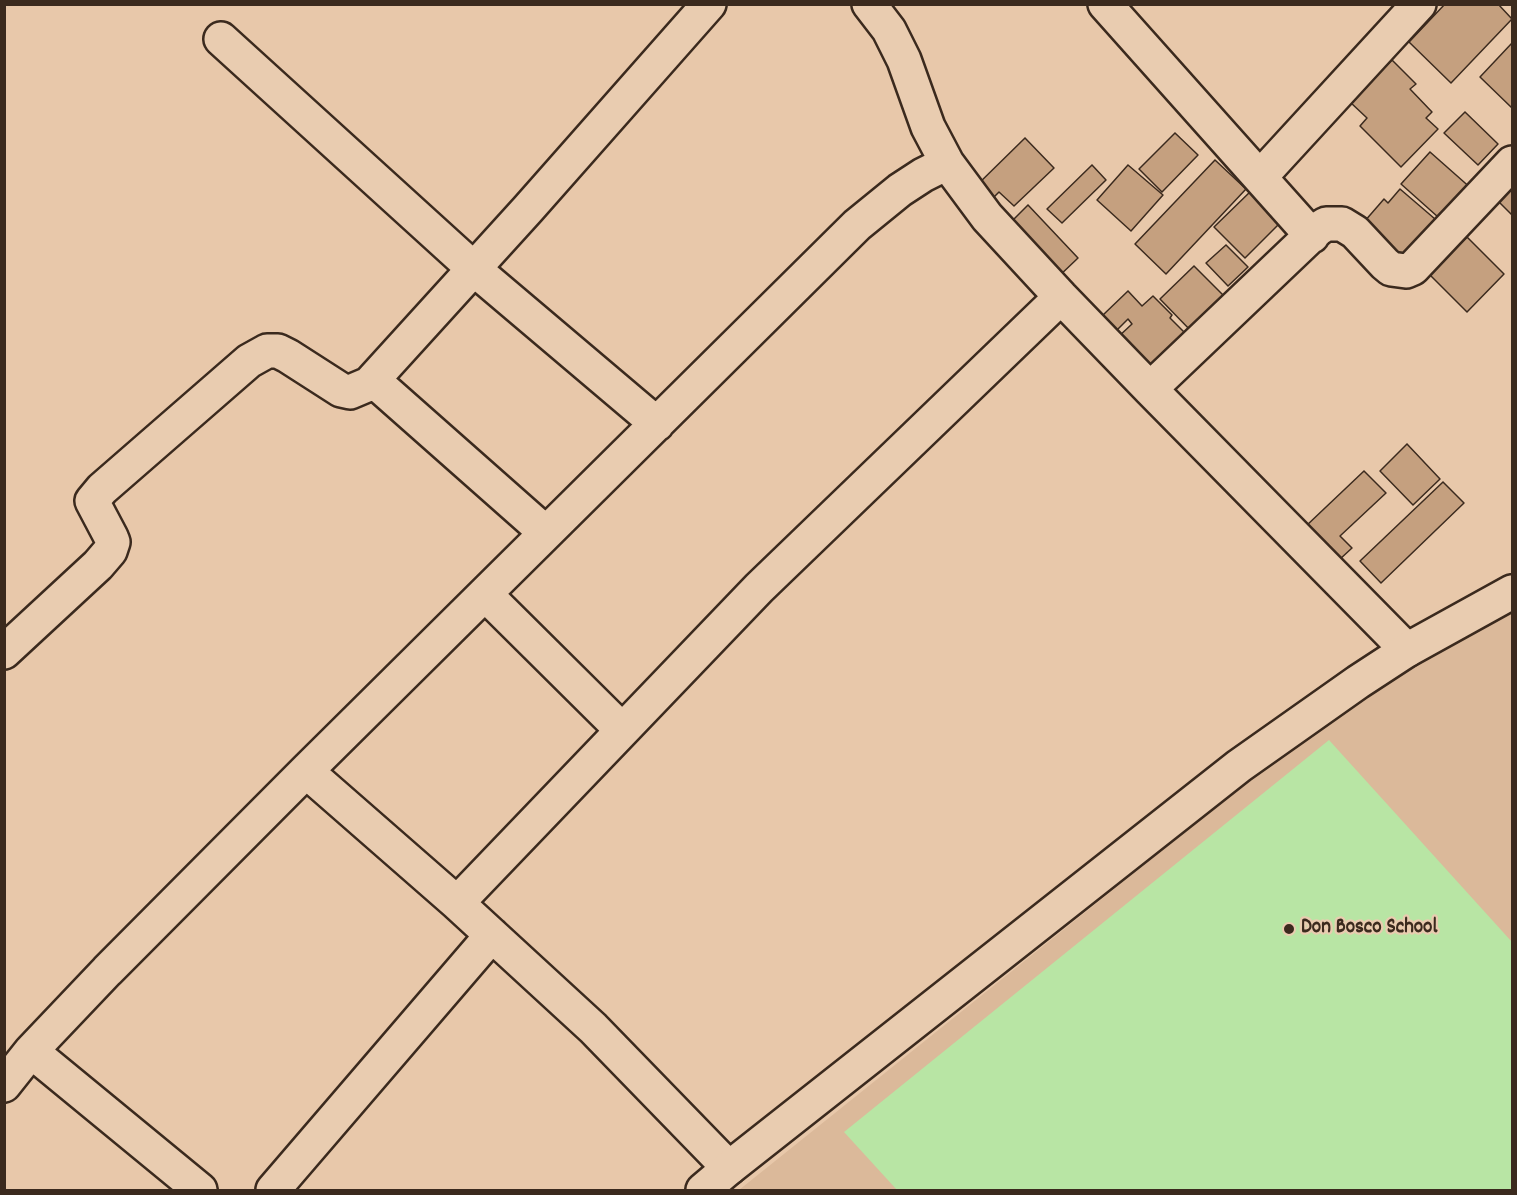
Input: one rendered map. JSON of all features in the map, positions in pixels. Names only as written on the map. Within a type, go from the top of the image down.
[{"type":"street","points":[[4,652],[110,551],[113,542],[92,501],[96,495],[249,361],[267,351],[278,351],[340,390],[350,392],[359,390],[373,380],[709,4]]},
{"type":"street","points":[[869,4],[889,30],[904,60],[928,127],[947,163],[987,217],[1060,297],[1407,650]]},
{"type":"street","points":[[1106,4],[1312,236]]},
{"type":"street","points":[[1260,177],[1419,4]]},
{"type":"street","points":[[221,39],[474,269],[657,424]]},
{"type":"street","points":[[200,1191],[14,1066],[306,771],[857,225],[900,190],[947,163]]},
{"type":"street","points":[[1150,389],[1318,229],[1326,224],[1342,224],[1354,232],[1391,269],[1406,271],[1413,268],[1512,163]]},
{"type":"street","points":[[457,903],[759,588],[1060,297]]},
{"type":"street","points":[[373,380],[546,533]]},
{"type":"street","points":[[704,1191],[729,1168],[1239,766],[1407,650],[1512,592]]},
{"type":"street","points":[[484,594],[622,730]]},
{"type":"street","points":[[306,771],[457,903],[593,1028],[729,1168]]},
{"type":"street","points":[[273,1191],[492,935]]},
{"type":"shaded area","name":"Don Bosco School","points":[[1512,610],[1512,1190],[739,1190],[1280,756],[1393,678]]},
{"type":"green space","name":"Don Bosco School","points":[[1329,740],[1512,942],[1512,1190],[897,1190],[844,1132]]},
{"type":"building","points":[[1445,4],[1498,4],[1512,19],[1451,83],[1409,42]]},
{"type":"building","points":[[1512,43],[1512,108],[1480,77]]},
{"type":"building","points":[[1392,60],[1416,84],[1410,89],[1432,112],[1426,118],[1438,129],[1401,167],[1360,126],[1367,118],[1350,102]]},
{"type":"building","points":[[1465,112],[1498,144],[1478,165],[1444,133]]},
{"type":"building","points":[[1175,133],[1198,155],[1162,192],[1139,169]]},
{"type":"building","points":[[1025,138],[1054,168],[1014,206],[999,192],[987,204],[973,189]]},
{"type":"building","points":[[1430,152],[1473,190],[1452,210],[1448,206],[1438,217],[1401,184]]},
{"type":"building","points":[[1215,160],[1246,189],[1166,274],[1135,244]]},
{"type":"building","points":[[1092,165],[1106,180],[1062,223],[1047,209]]},
{"type":"building","points":[[1128,165],[1163,195],[1131,231],[1097,200]]},
{"type":"building","points":[[1512,181],[1512,215],[1495,198]]},
{"type":"building","points":[[1400,189],[1442,225],[1410,262],[1364,222],[1384,199],[1388,203]]},
{"type":"building","points":[[1252,190],[1282,221],[1245,258],[1214,227]]},
{"type":"building","points":[[1028,205],[1078,258],[1056,279],[1006,227]]},
{"type":"building","points":[[1467,237],[1504,274],[1467,312],[1430,275]]},
{"type":"building","points":[[1226,245],[1248,267],[1228,286],[1206,263]]},
{"type":"building","points":[[1194,266],[1227,299],[1193,333],[1160,299]]},
{"type":"building","points":[[1128,291],[1142,306],[1153,296],[1172,315],[1170,318],[1186,334],[1150,370],[1117,338],[1132,324],[1128,319],[1117,330],[1103,315]]},
{"type":"building","points":[[1407,444],[1440,479],[1413,505],[1380,471]]},
{"type":"building","points":[[1364,471],[1386,493],[1340,536],[1352,548],[1339,560],[1306,526]]},
{"type":"building","points":[[1443,482],[1464,503],[1381,583],[1360,561]]},
{"type":"place","name":"Don Bosco School","points":[[1289,929]]}]
